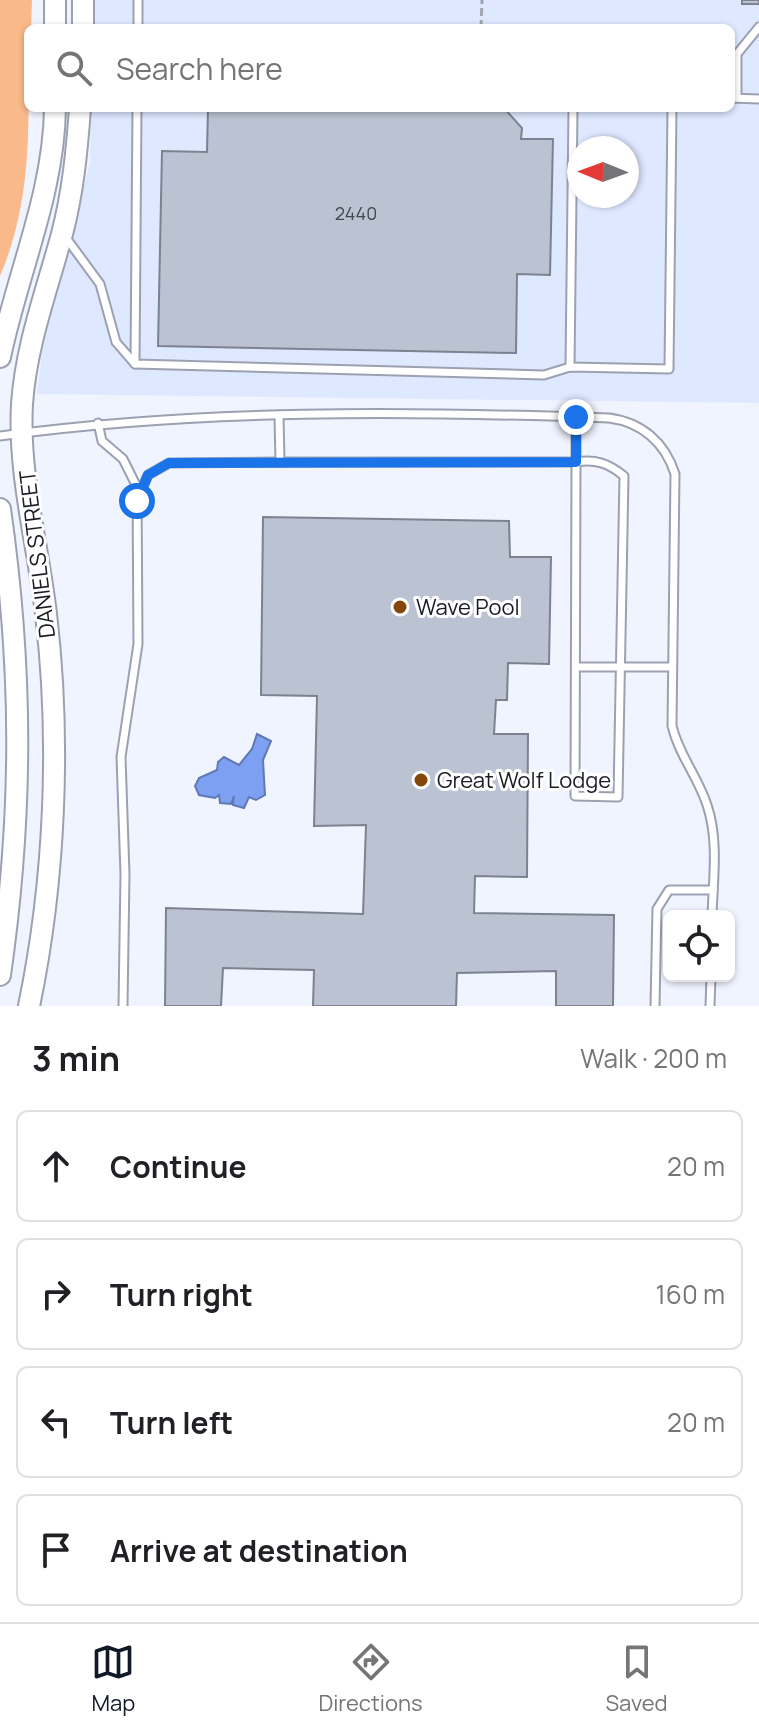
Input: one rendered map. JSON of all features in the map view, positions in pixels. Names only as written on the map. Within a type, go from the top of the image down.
[{"type":"main road","points":[[55,0],[55,24]]},
{"type":"main road","points":[[83,0],[83,24]]},
{"type":"main road","points":[[0,357],[27,249],[46,194],[55,112]]},
{"type":"main road","name":"DANIELS STREET","points":[[29,1006],[47,867],[52,712],[47,617],[24,433],[26,372],[41,300],[62,233],[73,179],[80,112]]},
{"type":"main road","name":"DANIELS STREET","points":[[0,509],[14,605],[19,701],[14,856],[0,975]]},
{"type":"lane","points":[[138,0],[138,24]]},
{"type":"lane","points":[[735,83],[737,54],[759,27]]},
{"type":"lane","points":[[735,98],[759,99]]},
{"type":"lane","points":[[135,364],[137,112]]},
{"type":"lane","points":[[570,367],[573,112]]},
{"type":"lane","points":[[62,233],[100,284],[116,342],[135,364],[544,375],[570,367],[669,369],[672,112]]},
{"type":"lane","points":[[0,436],[98,423],[397,413],[576,417],[632,423],[652,435],[673,466],[677,489],[671,667],[675,738],[709,814],[712,910]]},
{"type":"lane","points":[[279,416],[280,462]]},
{"type":"lane","points":[[137,501],[148,475],[169,463],[576,462],[592,460],[609,465],[624,476],[618,797],[575,796],[576,667],[576,462],[576,417]]},
{"type":"lane","points":[[98,423],[102,441],[130,468],[137,501],[138,644],[121,757],[125,874],[123,1006]]},
{"type":"lane","points":[[576,667],[671,667]]},
{"type":"lane","points":[[655,1006],[657,909],[663,896],[669,890],[713,890]]},
{"type":"lane","points":[[710,1006],[711,982]]},
{"type":"path","points":[[481,24],[482,0]]},
{"type":"shaded area","points":[[0,0],[32,0],[31,24],[24,24],[24,112],[28,112],[28,123],[24,184],[19,215],[0,276]]},
{"type":"shaded area","points":[[93,0],[759,0],[759,403],[37,394],[43,346],[90,163],[91,112],[735,112],[735,24],[93,24]]},
{"type":"water","points":[[257,734],[271,741],[263,760],[265,795],[256,800],[249,797],[244,808],[233,805],[234,796],[231,804],[220,803],[219,795],[215,798],[199,795],[195,786],[199,778],[217,770],[218,762],[224,757],[239,765],[252,749]]},
{"type":"building","points":[[742,0],[759,0],[759,4],[742,4]]},
{"type":"building","points":[[208,112],[508,112],[522,128],[521,139],[553,139],[550,275],[517,274],[516,353],[158,346],[162,151],[207,152]]},
{"type":"building","name":"Great Wolf Lodge","points":[[263,517],[509,521],[510,557],[551,557],[549,664],[508,663],[507,700],[496,700],[494,734],[528,734],[527,877],[475,876],[474,913],[614,915],[613,1006],[556,1006],[556,971],[457,973],[456,1006],[313,1006],[314,970],[223,968],[221,1006],[165,1006],[166,908],[363,914],[366,825],[314,826],[317,696],[261,695]]},
{"type":"place","name":"Wave Pool","points":[[400,607]]},
{"type":"place","name":"Great Wolf Lodge","points":[[421,780]]},
{"type":"route","points":[[137,501],[148,475],[169,463],[191,461],[576,462],[576,417]]}]
